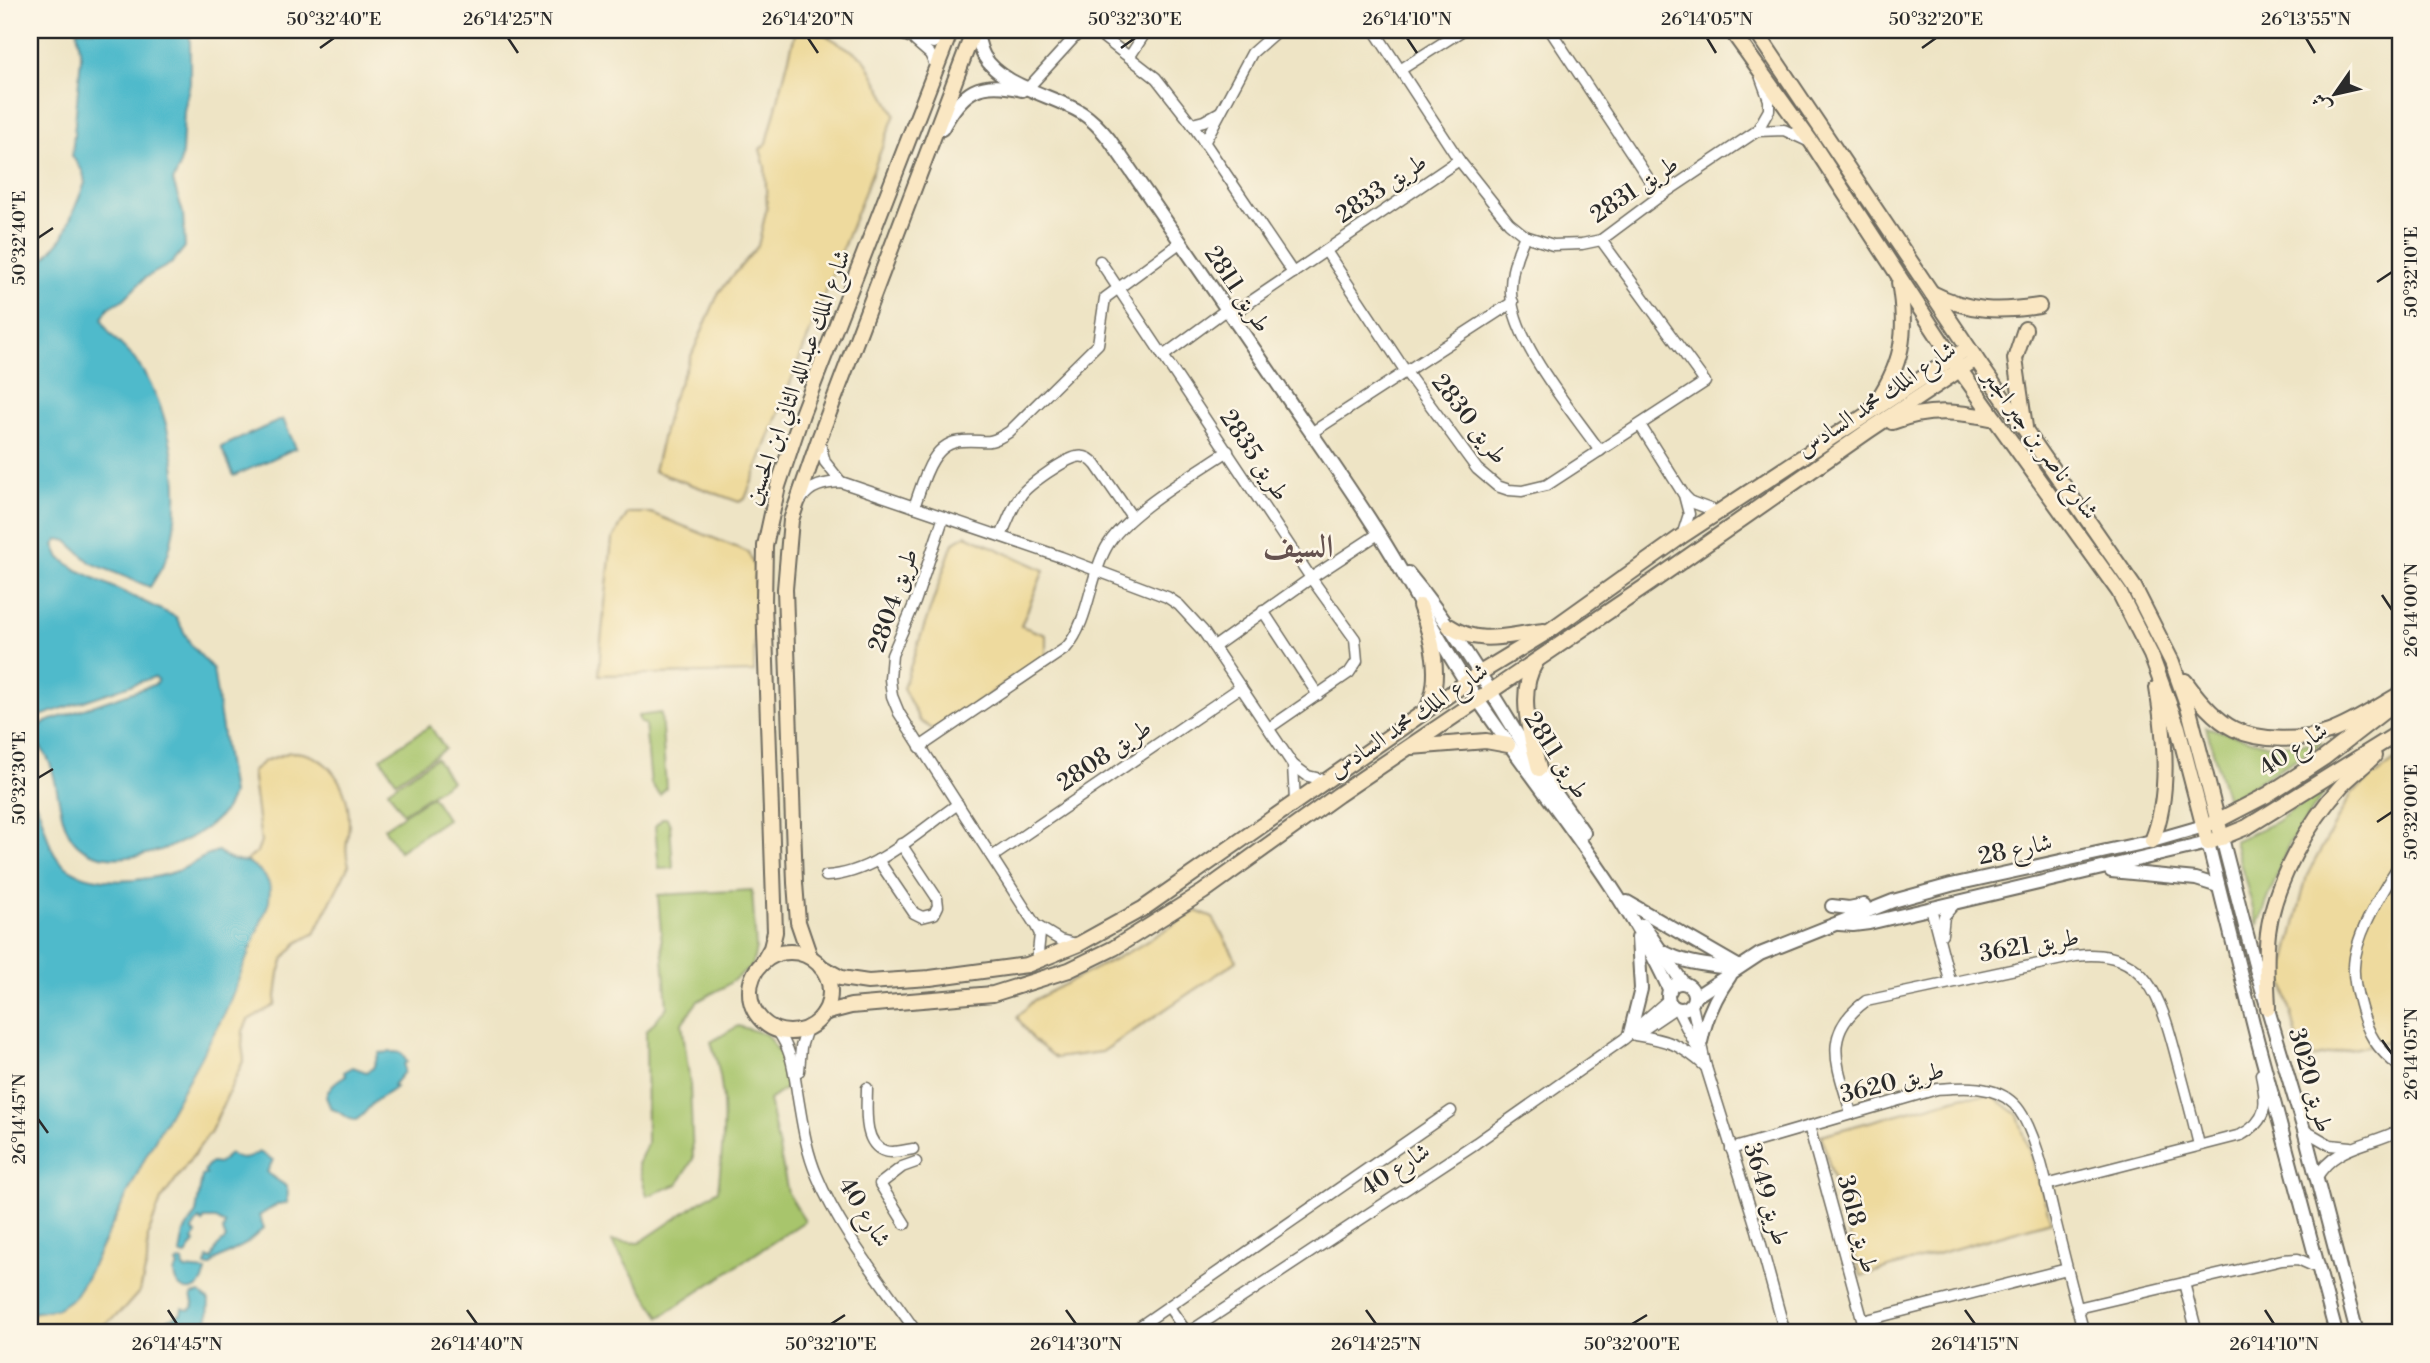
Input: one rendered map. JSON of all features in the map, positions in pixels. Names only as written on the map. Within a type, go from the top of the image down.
[{"type":"main road","name":"شارع الملك عبدالله الثاني ابن الحسين","points":[[816,962],[798,922],[795,883],[785,589],[791,520],[819,439],[975,30]]},
{"type":"main road","name":"شارع ناصر بن جبر الجبر","points":[[1731,30],[1812,143],[1956,364],[2119,592],[2151,655],[2178,728],[2204,826],[2215,841]]},
{"type":"main road","name":"شارع ناصر بن جبر الجبر","points":[[1755,30],[1972,354],[2119,564],[2153,620],[2189,710],[2219,821],[2215,841]]},
{"type":"main road","name":"شارع الملك عبدالله الثاني ابن الحسين","points":[[763,962],[771,948],[775,932],[763,559],[768,526],[802,414],[950,31]]},
{"type":"main road","points":[[1867,415],[1889,385],[1901,349],[1904,312],[1897,274]]},
{"type":"main road","points":[[1931,292],[1953,304],[1971,308],[2012,310],[2039,306]]},
{"type":"main road","points":[[2025,329],[2015,359],[2026,432]]},
{"type":"main road","name":"شارع الملك محمد السادس","points":[[816,962],[841,978],[867,982],[930,978],[1037,962],[1079,944],[1144,908],[1325,779],[1480,673],[1549,631],[1718,512],[1867,415],[1972,354]]},
{"type":"main road","name":"شارع الملك محمد السادس","points":[[824,1013],[851,1006],[993,994],[1069,970],[1114,948],[1202,892],[1338,795],[1868,431],[1956,364]]},
{"type":"main road","points":[[1868,431],[1907,416],[1936,411],[1963,412],[1995,419]]},
{"type":"main road","points":[[1420,606],[1428,626],[1434,659],[1432,700],[1426,710]]},
{"type":"main road","points":[[1449,626],[1461,635],[1476,639],[1549,631]]},
{"type":"main road","points":[[2151,655],[2160,709],[2163,772],[2159,825],[2152,841]]},
{"type":"main road","points":[[1537,660],[1529,673],[1526,689],[1528,715],[1539,769]]},
{"type":"main road","points":[[2172,662],[2207,708],[2235,730],[2272,738],[2313,737],[2332,731],[2400,696]]},
{"type":"main road","name":"شارع 40","points":[[2204,826],[2219,821],[2267,795],[2324,758],[2400,696]]},
{"type":"main road","points":[[2268,1008],[2268,931],[2277,895],[2291,863],[2306,836],[2342,786],[2400,733]]},
{"type":"main road","name":"شارع 40","points":[[2215,841],[2247,827],[2400,733]]},
{"type":"main road","points":[[1409,747],[1486,741],[1508,745]]},
{"type":"main road","points":[[781,953],[801,953],[816,962],[827,978],[830,990],[824,1013],[807,1028],[795,1032],[776,1028],[762,1021],[751,1001],[750,986],[763,962],[781,953]]},
{"type":"street","points":[[891,30],[933,43],[950,31]]},
{"type":"street","name":"طريق 2811","points":[[975,30],[983,55],[995,70],[1080,112],[1096,124],[1181,242],[1392,554],[1449,626],[1492,690],[1539,769],[1690,993]]},
{"type":"street","points":[[1034,91],[1081,30]]},
{"type":"street","points":[[1094,30],[1156,78],[1192,124],[1293,273]]},
{"type":"street","points":[[1130,57],[1147,30]]},
{"type":"street","points":[[1204,143],[1252,53],[1278,30]]},
{"type":"street","name":"طريق 2831","points":[[1374,30],[1459,160],[1509,223],[1525,236],[1553,245],[1601,240],[1660,195],[1757,131]]},
{"type":"street","points":[[1400,70],[1463,30]]},
{"type":"street","points":[[1550,30],[1660,195]]},
{"type":"street","points":[[909,37],[930,54],[937,69]]},
{"type":"street","points":[[1757,131],[1769,110],[1769,100],[1758,68]]},
{"type":"street","name":"طريق 2811","points":[[923,164],[949,115],[975,88],[990,85],[1034,91]]},
{"type":"street","points":[[1192,124],[1221,112]]},
{"type":"street","points":[[1757,131],[1784,130],[1812,143]]},
{"type":"street","name":"طريق 2833","points":[[1163,356],[1293,273],[1459,160]]},
{"type":"street","points":[[1525,236],[1512,275],[1514,312],[1532,353],[1600,451]]},
{"type":"street","name":"طريق 2830","points":[[1311,433],[1406,372],[1477,469],[1497,486],[1509,490],[1535,489],[1577,467],[1705,382],[1601,240]]},
{"type":"street","points":[[914,507],[926,473],[940,450],[951,442],[995,441],[1009,432],[1098,344],[1105,298],[1181,242]]},
{"type":"street","name":"طريق 2833","points":[[1326,251],[1406,372]]},
{"type":"street","name":"طريق 2835","points":[[1100,261],[1311,578],[1355,639],[1357,662],[1349,673],[1269,728]]},
{"type":"street","points":[[1406,372],[1513,302]]},
{"type":"street","points":[[1640,425],[1684,495],[1691,502],[1718,512]]},
{"type":"street","points":[[819,439],[825,462],[841,482]]},
{"type":"street","points":[[920,747],[1066,648],[1076,632],[1106,547],[1132,517],[1228,451]]},
{"type":"street","points":[[1001,536],[1024,491],[1068,461],[1080,456],[1092,460],[1132,517]]},
{"type":"street","points":[[791,520],[805,494],[826,483],[841,482],[943,519],[1001,536],[1167,597],[1180,605],[1214,647],[1293,765],[1308,776],[1325,779]]},
{"type":"street","points":[[1682,536],[1689,514],[1684,495]]},
{"type":"street","name":"طريق 2804","points":[[943,519],[915,602],[892,655],[890,679],[895,705],[1036,926]]},
{"type":"street","points":[[1214,647],[1378,534]]},
{"type":"street","name":"طريق 2811","points":[[1392,554],[1466,683],[1590,856],[1637,931],[1673,1002]]},
{"type":"street","points":[[1263,611],[1318,695]]},
{"type":"street","name":"طريق 2808","points":[[992,857],[1241,687]]},
{"type":"street","points":[[1293,765],[1295,801]]},
{"type":"street","points":[[827,876],[854,872],[878,860],[958,804]]},
{"type":"street","name":"شارع 28","points":[[1673,1002],[1675,985],[1690,993],[1735,966],[1770,950],[1893,901],[1951,885],[2152,841],[2204,826]]},
{"type":"street","name":"شارع 28","points":[[1839,924],[1861,924],[2215,841]]},
{"type":"street","name":"طريق 3020","points":[[2215,841],[2218,886],[2336,1333]]},
{"type":"street","name":"طريق 3020","points":[[2215,841],[2304,1130],[2357,1333]]},
{"type":"street","points":[[878,860],[914,913],[922,917],[934,914],[938,906],[937,898],[901,844]]},
{"type":"street","points":[[2400,863],[2366,924],[2353,967],[2366,1029],[2379,1050],[2400,1067]]},
{"type":"street","points":[[2098,870],[2179,876],[2218,886]]},
{"type":"street","points":[[1951,885],[1931,908],[1951,981]]},
{"type":"street","points":[[1941,942],[1944,916],[1957,900]]},
{"type":"street","points":[[1832,906],[1849,908],[1893,901]]},
{"type":"street","points":[[1627,902],[1735,966]]},
{"type":"street","points":[[1036,926],[1060,940],[1079,944]]},
{"type":"street","points":[[1036,926],[1040,933],[1037,962]]},
{"type":"street","points":[[1637,931],[1641,989],[1630,1035],[1657,1038],[1678,1045],[1706,1067]]},
{"type":"street","points":[[1659,949],[1696,965],[1735,966]]},
{"type":"street","name":"طريق 3621","points":[[1851,1113],[1835,1057],[1835,1042],[1846,1019],[1866,1001],[1951,981],[2090,954],[2104,954],[2134,968],[2148,981],[2158,997],[2166,1018],[2199,1145]]},
{"type":"street","points":[[1701,1042],[1706,1020],[1719,990],[1735,966]]},
{"type":"street","points":[[1673,1002],[1688,1008],[1690,993]]},
{"type":"street","name":"طريق 3649","points":[[1690,993],[1706,1067],[1757,1230],[1785,1333]]},
{"type":"street","name":"شارع 40","points":[[1187,1333],[1476,1143],[1673,1002]]},
{"type":"street","name":"طريق 3649","points":[[1673,1002],[1706,1067]]},
{"type":"street","name":"شارع 40","points":[[776,1028],[792,1059],[808,1153],[827,1199],[917,1333]]},
{"type":"street","name":"شارع 40","points":[[799,1103],[800,1057],[807,1028]]},
{"type":"street","points":[[2046,1185],[2241,1135],[2253,1129],[2262,1118],[2265,1105],[2256,1035]]},
{"type":"street","points":[[867,1088],[869,1129],[875,1143],[890,1153],[913,1149]]},
{"type":"street","name":"طريق 3620","points":[[1731,1149],[1937,1089],[1984,1089],[2004,1096],[2023,1114],[2046,1185],[2084,1333]]},
{"type":"street","name":"شارع 40","points":[[1130,1333],[1451,1111]]},
{"type":"street","name":"طريق 3618","points":[[1809,1126],[1866,1333]]},
{"type":"street","points":[[2304,1130],[2330,1144],[2351,1147]]},
{"type":"street","points":[[2316,1179],[2326,1162],[2351,1147],[2400,1130]]},
{"type":"street","points":[[905,1224],[880,1184],[899,1169],[916,1161]]},
{"type":"street","points":[[2077,1308],[2282,1260],[2298,1259],[2318,1268]]},
{"type":"street","points":[[1863,1321],[2067,1269]]},
{"type":"street","points":[[2184,1283],[2197,1333]]},
{"type":"street","points":[[1170,1307],[1187,1333]]},
{"type":"green space","points":[[661,713],[666,788],[660,795],[651,784],[645,724],[640,723],[638,716]]},
{"type":"green space","points":[[430,726],[445,749],[396,781],[381,758]]},
{"type":"green space","points":[[2206,727],[2269,745],[2323,743],[2227,800]]},
{"type":"green space","points":[[436,758],[451,781],[403,813],[388,790]]},
{"type":"green space","points":[[2333,780],[2288,846],[2258,926],[2234,841],[2276,822]]},
{"type":"green space","points":[[432,796],[447,819],[399,851],[384,828]]},
{"type":"green space","points":[[663,818],[667,818],[670,825],[673,868],[659,869],[655,826]]},
{"type":"green space","points":[[752,890],[756,948],[752,967],[698,1001],[682,1023],[690,1084],[693,1159],[678,1184],[647,1196],[638,1164],[647,1144],[646,1032],[667,1007],[658,895]]},
{"type":"green space","points":[[738,1026],[766,1034],[784,1060],[789,1086],[769,1100],[788,1193],[805,1221],[660,1317],[611,1241],[639,1243],[718,1190],[723,1097],[711,1042]]},
{"type":"sand","points":[[796,30],[817,30],[864,58],[895,114],[745,499],[739,502],[654,471],[671,402],[719,292],[758,246],[767,207],[765,167],[760,149],[767,143]]},
{"type":"sand","points":[[628,513],[651,513],[748,552],[755,568],[754,672],[599,675],[612,540]]},
{"type":"sand","points":[[966,535],[1044,570],[1021,626],[1046,635],[1046,655],[936,731],[920,721],[903,688],[953,543]]},
{"type":"sand","points":[[290,752],[316,758],[326,765],[341,784],[348,809],[346,848],[349,865],[315,933],[297,943],[284,958],[275,1005],[248,1020],[243,1031],[244,1059],[211,1131],[161,1200],[148,1235],[147,1263],[140,1291],[124,1309],[94,1333],[30,1333],[30,1313],[57,1309],[86,1278],[146,1156],[261,872],[246,861],[257,852],[261,842],[252,771],[265,761]]},
{"type":"sand","points":[[2400,757],[2400,1023],[2388,1041],[2303,1060],[2282,977],[2307,875],[2352,793]]},
{"type":"sand","points":[[1196,911],[1213,918],[1237,961],[1102,1052],[1056,1058],[1033,1040],[1017,1017],[1034,1000],[1136,948]]},
{"type":"sand","points":[[1965,1096],[1993,1096],[2018,1115],[2051,1221],[1861,1276],[1821,1135]]},
{"type":"water","points":[[77,30],[190,30],[190,83],[184,111],[182,153],[173,181],[183,213],[185,247],[172,263],[145,278],[124,299],[108,308],[102,319],[108,331],[131,355],[148,380],[167,428],[176,506],[168,554],[150,587],[91,563],[67,541],[59,539],[54,545],[60,558],[77,570],[176,617],[191,645],[213,669],[232,794],[224,812],[190,838],[150,853],[129,857],[91,853],[77,844],[69,834],[50,764],[35,742],[35,735],[43,723],[156,684],[158,680],[154,677],[37,717],[30,724],[30,269],[48,255],[63,237],[85,183],[83,172],[72,156],[81,57]]},
{"type":"water","points":[[283,419],[296,448],[234,476],[221,447]]},
{"type":"water","points":[[30,797],[35,802],[55,855],[65,866],[79,874],[95,879],[149,878],[180,870],[218,851],[227,858],[255,867],[267,881],[270,891],[269,902],[225,1013],[146,1156],[86,1278],[73,1298],[57,1309],[30,1313]]},
{"type":"water","points":[[379,1053],[401,1053],[407,1062],[404,1064],[404,1072],[393,1085],[396,1087],[374,1102],[356,1120],[331,1109],[327,1093],[333,1084],[346,1075],[344,1072],[353,1067],[366,1072],[373,1068]]},
{"type":"water","points":[[259,1152],[273,1160],[267,1172],[286,1187],[287,1203],[278,1204],[259,1216],[264,1228],[246,1244],[216,1260],[211,1266],[206,1266],[208,1258],[212,1259],[217,1247],[226,1239],[223,1231],[225,1224],[216,1219],[204,1219],[203,1222],[199,1219],[192,1230],[196,1234],[193,1240],[195,1242],[186,1255],[180,1254],[184,1232],[196,1213],[202,1176],[207,1174],[204,1172],[207,1166],[218,1164],[230,1154],[245,1159]]},
{"type":"water","points":[[183,1261],[184,1269],[206,1271],[199,1286],[183,1289],[175,1280],[174,1272],[178,1267],[176,1263]]},
{"type":"water","points":[[200,1293],[209,1301],[208,1318],[192,1330],[192,1333],[172,1333],[168,1328],[169,1319],[181,1314],[182,1308],[188,1310],[194,1307],[191,1295]]},
{"type":"district","name":"السيف","points":[[1298,546]]}]
